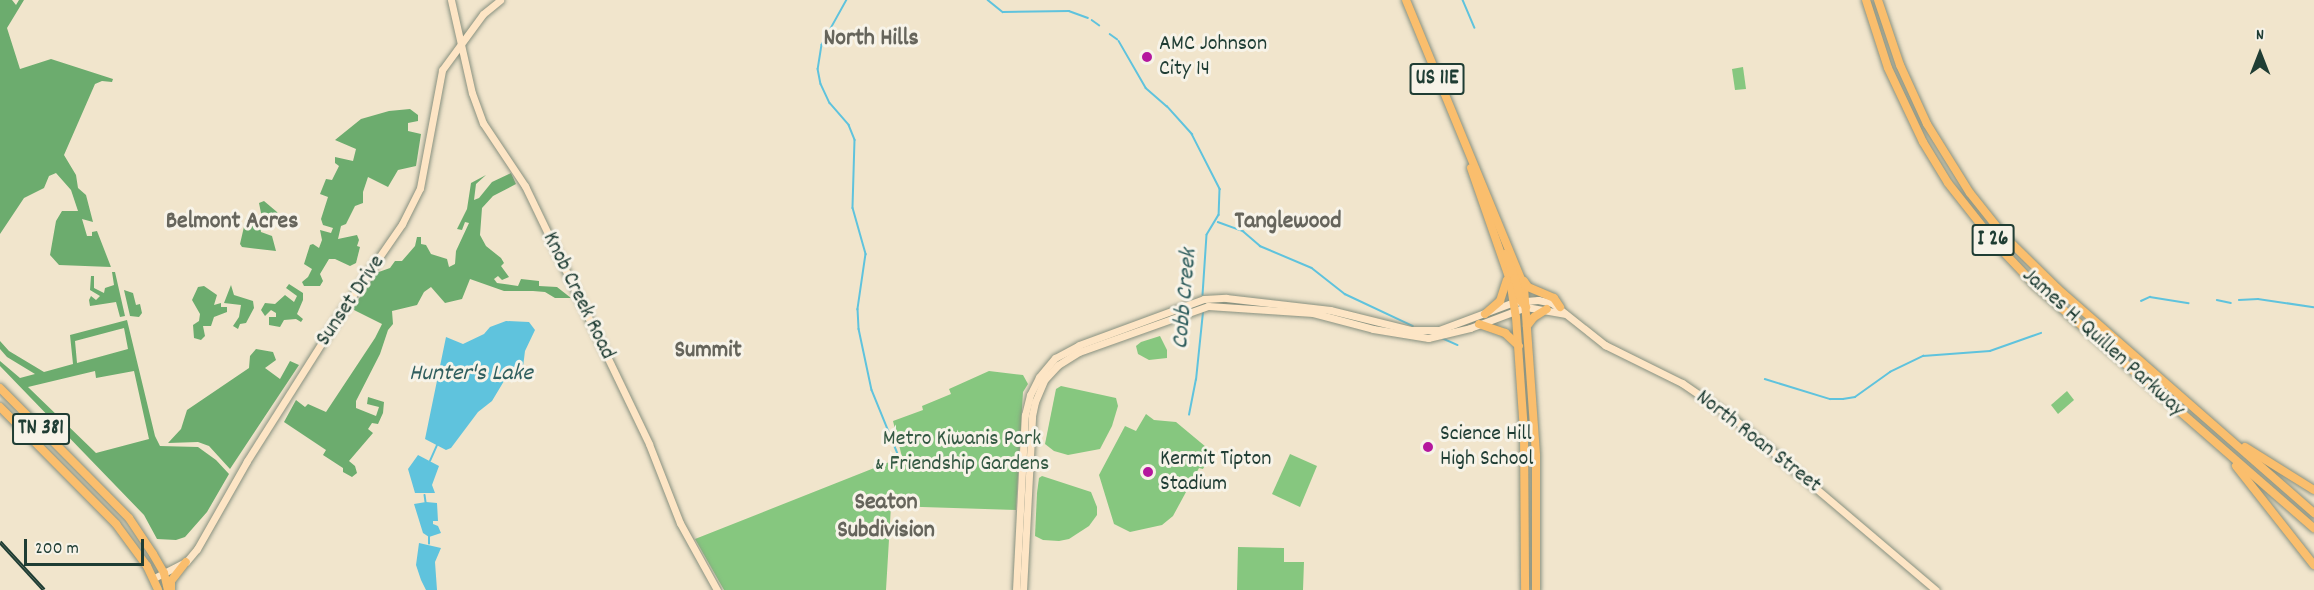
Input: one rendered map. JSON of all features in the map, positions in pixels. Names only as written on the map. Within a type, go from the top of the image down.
[{"type":"highway","name":"James H. Quillen Parkway","points":[[1866,0],[1885,60],[1912,121],[1948,183],[1981,226],[2035,285],[2314,528]]},
{"type":"highway","name":"James H. Quillen Parkway","points":[[1878,0],[1890,39],[1914,99],[1941,149],[1970,193],[2037,271],[2314,513]]},
{"type":"highway","name":"TN 381","points":[[0,388],[129,518],[164,573],[170,590]]},
{"type":"highway","name":"TN 381","points":[[0,407],[116,524],[154,578],[158,590]]},
{"type":"highway","points":[[2234,441],[2314,490]]},
{"type":"highway","points":[[2223,449],[2314,565]]},
{"type":"highway","points":[[170,590],[171,581],[186,562]]},
{"type":"main road","name":"Knob Creek Road","points":[[451,0],[472,93],[483,123],[525,186],[649,444],[680,523],[717,590]]},
{"type":"main road","name":"Sunset Drive","points":[[154,578],[186,562],[197,549],[247,461],[342,311],[414,205],[423,172],[442,70],[483,14],[500,0]]},
{"type":"main road","name":"US 11E","points":[[1406,0],[1469,158],[1522,279],[1519,346],[1526,481],[1525,590]]},
{"type":"main road","name":"US 11E","points":[[1469,158],[1475,184],[1527,326],[1537,489],[1536,590]]},
{"type":"main road","points":[[1495,240],[1512,268],[1520,304]]},
{"type":"main road","points":[[1485,314],[1503,296],[1508,276]]},
{"type":"main road","points":[[1522,279],[1528,287],[1554,298],[1560,308]]},
{"type":"main road","points":[[1016,590],[1027,405],[1039,377],[1063,354],[1092,340],[1204,299],[1226,298],[1299,305],[1411,330],[1439,330],[1520,304],[1548,302],[1560,308]]},
{"type":"main road","points":[[1023,590],[1032,416],[1037,395],[1045,379],[1067,359],[1079,352],[1208,306],[1313,314],[1413,337],[1428,338],[1454,333],[1479,324],[1520,304]]},
{"type":"main road","name":"North Roan Street","points":[[1520,304],[1566,315]]},
{"type":"main road","name":"North Roan Street","points":[[1560,308],[1605,345],[1682,382],[1733,418],[1936,590]]},
{"type":"main road","points":[[1527,326],[1534,317],[1547,309]]},
{"type":"main road","points":[[1479,324],[1505,333],[1519,346]]},
{"type":"main road","points":[[1521,393],[1532,392]]},
{"type":"green space","points":[[0,0],[12,0],[16,5],[19,0],[24,0],[7,28],[20,69],[51,59],[113,79],[112,82],[102,81],[95,84],[64,155],[76,175],[78,188],[86,195],[93,222],[82,219],[87,236],[92,236],[92,232],[97,231],[111,267],[59,265],[50,255],[56,221],[62,211],[78,211],[71,190],[56,173],[49,176],[44,188],[24,198],[0,234]]},
{"type":"green space","points":[[1743,67],[1746,89],[1735,90],[1732,69]]},
{"type":"green space","points":[[410,109],[418,115],[418,121],[408,123],[408,131],[421,134],[416,166],[398,170],[388,187],[368,177],[363,192],[363,203],[355,206],[346,224],[341,226],[338,239],[357,235],[359,240],[357,246],[360,247],[356,263],[350,266],[335,259],[329,259],[320,274],[323,281],[320,286],[304,286],[302,282],[312,269],[304,264],[310,245],[313,244],[319,248],[322,240],[320,230],[331,233],[333,228],[323,225],[321,219],[328,197],[320,194],[326,179],[332,180],[339,166],[335,163],[335,157],[353,161],[356,149],[335,140],[361,119],[389,111]]},
{"type":"green space","points":[[511,173],[516,184],[493,196],[482,208],[480,235],[486,246],[501,258],[504,263],[501,266],[509,277],[502,280],[498,276],[494,279],[497,283],[518,286],[521,279],[539,281],[539,286],[557,287],[571,298],[555,298],[545,292],[504,291],[470,279],[462,299],[445,303],[431,287],[424,292],[417,305],[392,311],[393,324],[388,330],[380,354],[356,401],[356,408],[376,416],[379,407],[367,404],[368,397],[384,402],[383,413],[378,424],[372,423],[368,429],[373,433],[349,461],[355,466],[357,473],[352,477],[323,455],[326,450],[284,422],[296,400],[305,407],[308,404],[326,412],[375,338],[382,324],[352,309],[376,273],[390,268],[395,261],[402,261],[415,246],[417,237],[421,237],[421,244],[426,245],[431,254],[447,259],[449,267],[455,264],[456,251],[469,223],[465,222],[462,230],[457,229],[467,209],[471,183],[486,175],[476,184],[474,200],[479,198],[492,182]]},
{"type":"green space","points":[[264,201],[277,212],[279,217],[260,226],[261,232],[272,236],[276,251],[242,247],[240,244],[246,218],[257,221],[262,218],[259,203]]},
{"type":"green space","points":[[112,272],[115,272],[125,316],[120,317],[116,302],[90,306],[91,296],[96,300],[100,296],[90,290],[91,276],[94,276],[94,288],[104,293],[105,288],[114,285]]},
{"type":"green space","points":[[289,284],[303,293],[303,300],[297,314],[303,319],[301,322],[296,319],[284,320],[280,327],[269,325],[269,317],[276,317],[276,313],[271,310],[265,316],[261,310],[265,303],[275,304],[285,295],[294,302],[297,296],[286,288]]},
{"type":"green space","points":[[231,285],[234,295],[253,301],[254,308],[246,323],[240,324],[238,329],[233,326],[239,317],[241,305],[224,303]]},
{"type":"green space","points":[[204,286],[217,295],[214,305],[221,303],[221,307],[227,307],[227,312],[214,317],[211,326],[203,326],[205,336],[201,340],[194,338],[193,325],[199,321],[200,314],[192,300],[198,287]]},
{"type":"green space","points":[[124,290],[133,293],[136,305],[140,304],[142,313],[139,317],[130,316]]},
{"type":"green space","points":[[127,320],[155,436],[160,446],[198,447],[216,460],[229,474],[207,512],[185,537],[176,540],[157,539],[144,515],[0,366],[0,361],[20,378],[35,374],[7,357],[0,349],[0,341],[9,351],[44,372],[73,364],[70,335]],"holes":[[[124,328],[128,349],[77,363],[75,341]],[[95,371],[96,378],[134,371],[149,439],[96,453],[28,387]]]},
{"type":"green space","points":[[1160,336],[1167,350],[1167,358],[1149,360],[1138,354],[1136,346]]},
{"type":"green space","points":[[256,349],[273,352],[276,360],[265,368],[280,379],[290,361],[299,365],[230,469],[209,446],[198,442],[168,443],[181,429],[187,410],[249,368],[250,356]]},
{"type":"green space","name":"Metro Kiwanis Park & Friendship Gardens","points":[[989,371],[1023,375],[1028,384],[1023,392],[1016,510],[891,506],[886,590],[724,590],[695,539],[902,457],[893,421],[923,410],[922,406],[951,394],[949,389]]},
{"type":"green space","points":[[1061,386],[1116,398],[1118,406],[1112,426],[1100,449],[1068,455],[1054,451],[1045,444],[1056,389]]},
{"type":"green space","points":[[2067,391],[2074,400],[2058,414],[2051,405]]},
{"type":"green space","name":"Kermit Tipton Stadium","points":[[1146,414],[1154,420],[1176,422],[1212,452],[1203,469],[1199,468],[1173,516],[1162,525],[1130,532],[1114,524],[1099,475],[1125,426],[1136,431]]},
{"type":"green space","points":[[1290,454],[1317,466],[1300,507],[1272,494]]},
{"type":"green space","points":[[1042,476],[1091,492],[1097,507],[1097,515],[1089,526],[1069,539],[1059,541],[1043,540],[1035,536],[1037,493],[1039,478]]},
{"type":"green space","points":[[1238,547],[1284,548],[1284,562],[1304,562],[1303,590],[1237,590]]},
{"type":"water","name":"Hunter's Lake","points":[[506,321],[529,322],[535,330],[525,351],[523,367],[507,376],[492,401],[478,412],[451,448],[446,450],[425,439],[446,337],[463,344],[484,334],[490,327]]},
{"type":"water","points":[[418,455],[439,466],[432,485],[435,493],[415,493],[408,469]]},
{"type":"water","points":[[437,503],[438,521],[433,521],[433,524],[438,526],[441,533],[429,537],[423,533],[414,504]]},
{"type":"water","points":[[419,543],[441,548],[435,562],[437,590],[426,590],[421,580],[416,565]]},
{"type":"waterway","points":[[847,0],[822,45],[818,69],[821,84],[830,103],[849,125],[855,140],[853,208],[866,254],[858,309],[859,329],[872,390],[898,454]]},
{"type":"waterway","name":"Cobb Creek","points":[[988,0],[1003,12],[1069,11],[1088,18]]},
{"type":"waterway","points":[[1463,0],[1475,28]]},
{"type":"waterway","name":"Cobb Creek","points":[[1092,20],[1099,25]]},
{"type":"waterway","name":"Cobb Creek","points":[[1110,34],[1117,39]]},
{"type":"waterway","name":"Cobb Creek","points":[[1119,41],[1146,88],[1167,106],[1192,134],[1220,189],[1219,215],[1207,235],[1203,295]]},
{"type":"waterway","points":[[1218,222],[1243,231],[1260,246],[1312,268],[1345,294],[1413,326]]},
{"type":"waterway","points":[[2141,301],[2150,297],[2189,303]]},
{"type":"waterway","points":[[2239,300],[2258,299],[2313,307]]},
{"type":"waterway","points":[[2217,300],[2231,303]]},
{"type":"waterway","name":"Cobb Creek","points":[[1189,415],[1196,380],[1203,312]]},
{"type":"waterway","points":[[1765,379],[1830,399],[1843,399],[1855,397],[1890,372],[1923,356],[1990,351],[2041,333]]},
{"type":"waterway","points":[[1442,338],[1458,345]]},
{"type":"waterway","points":[[430,461],[437,445]]},
{"type":"waterway","points":[[425,495],[426,502]]},
{"type":"waterway","points":[[429,537],[429,544]]},
{"type":"railway","points":[[0,542],[44,590]]},
{"type":"place","name":"AMC Johnson City 14","points":[[1147,57]]},
{"type":"place","name":"Science Hill High School","points":[[1428,447]]},
{"type":"place","name":"Kermit Tipton Stadium","points":[[1148,472]]},
{"type":"district","name":"North Hills","points":[[871,40]]},
{"type":"district","name":"Belmont Acres","points":[[232,223]]},
{"type":"district","name":"Tanglewood","points":[[1288,223]]},
{"type":"district","name":"Summit","points":[[708,352]]},
{"type":"district","name":"Seaton Subdivision","points":[[886,518]]}]
